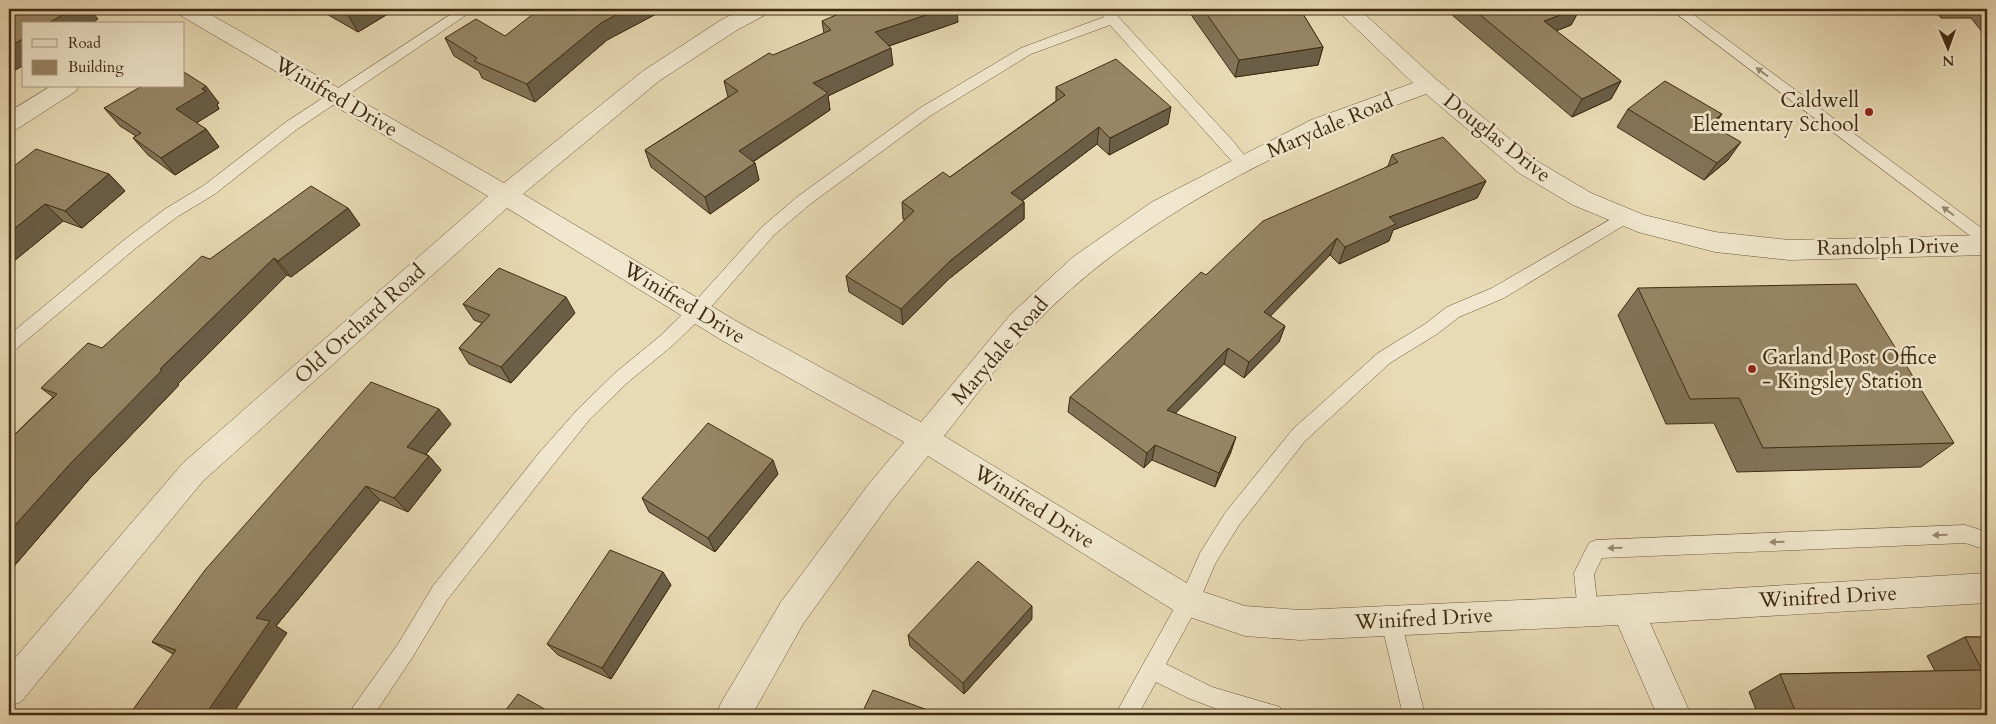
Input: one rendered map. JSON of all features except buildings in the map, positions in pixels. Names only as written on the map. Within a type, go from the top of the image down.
[{"type":"street","name":"Old Orchard Road","points":[[9,690],[193,472],[505,195],[652,76],[729,25],[759,9]]},
{"type":"street","name":"Douglas Drive","points":[[1347,9],[1429,86],[1528,167],[1582,199],[1638,223],[1716,242],[1789,250]]},
{"type":"street","name":"Winifred Drive","points":[[185,13],[335,96],[505,195],[733,333],[925,439],[1189,602],[1246,621],[1300,625],[1588,612],[1987,588]]},
{"type":"street","name":"Marydale Road","points":[[733,715],[792,613],[879,494],[1020,322],[1082,264],[1161,208],[1243,164],[1319,126],[1429,86]]},
{"type":"street","points":[[9,123],[65,88]]},
{"type":"street","name":"Randolph Drive","points":[[1789,250],[1987,245]]},
{"type":"street","points":[[1627,609],[1674,715]]},
{"type":"lane","points":[[9,345],[130,244],[171,213],[209,190],[253,154],[335,96],[468,9]]},
{"type":"lane","points":[[1677,9],[1987,240]]},
{"type":"lane","points":[[361,715],[405,651],[440,593],[584,414],[697,312],[768,231],[803,201],[925,112],[1026,51],[1108,14],[1155,67],[1215,129],[1243,164]]},
{"type":"lane","points":[[1126,715],[1189,602],[1207,559],[1232,519],[1299,435],[1384,358],[1431,329],[1453,312],[1498,293],[1624,217]]},
{"type":"lane","points":[[1588,612],[1584,573],[1596,549],[1965,534],[1987,541]]},
{"type":"lane","points":[[1391,620],[1414,715]]},
{"type":"lane","points":[[1152,668],[1192,690],[1250,711],[1272,715]]},
{"type":"place","name":"Caldwell Elementary School","points":[[1869,112]]},
{"type":"place","name":"Garland Post Office - Kingsley Station","points":[[1752,369]]}]
